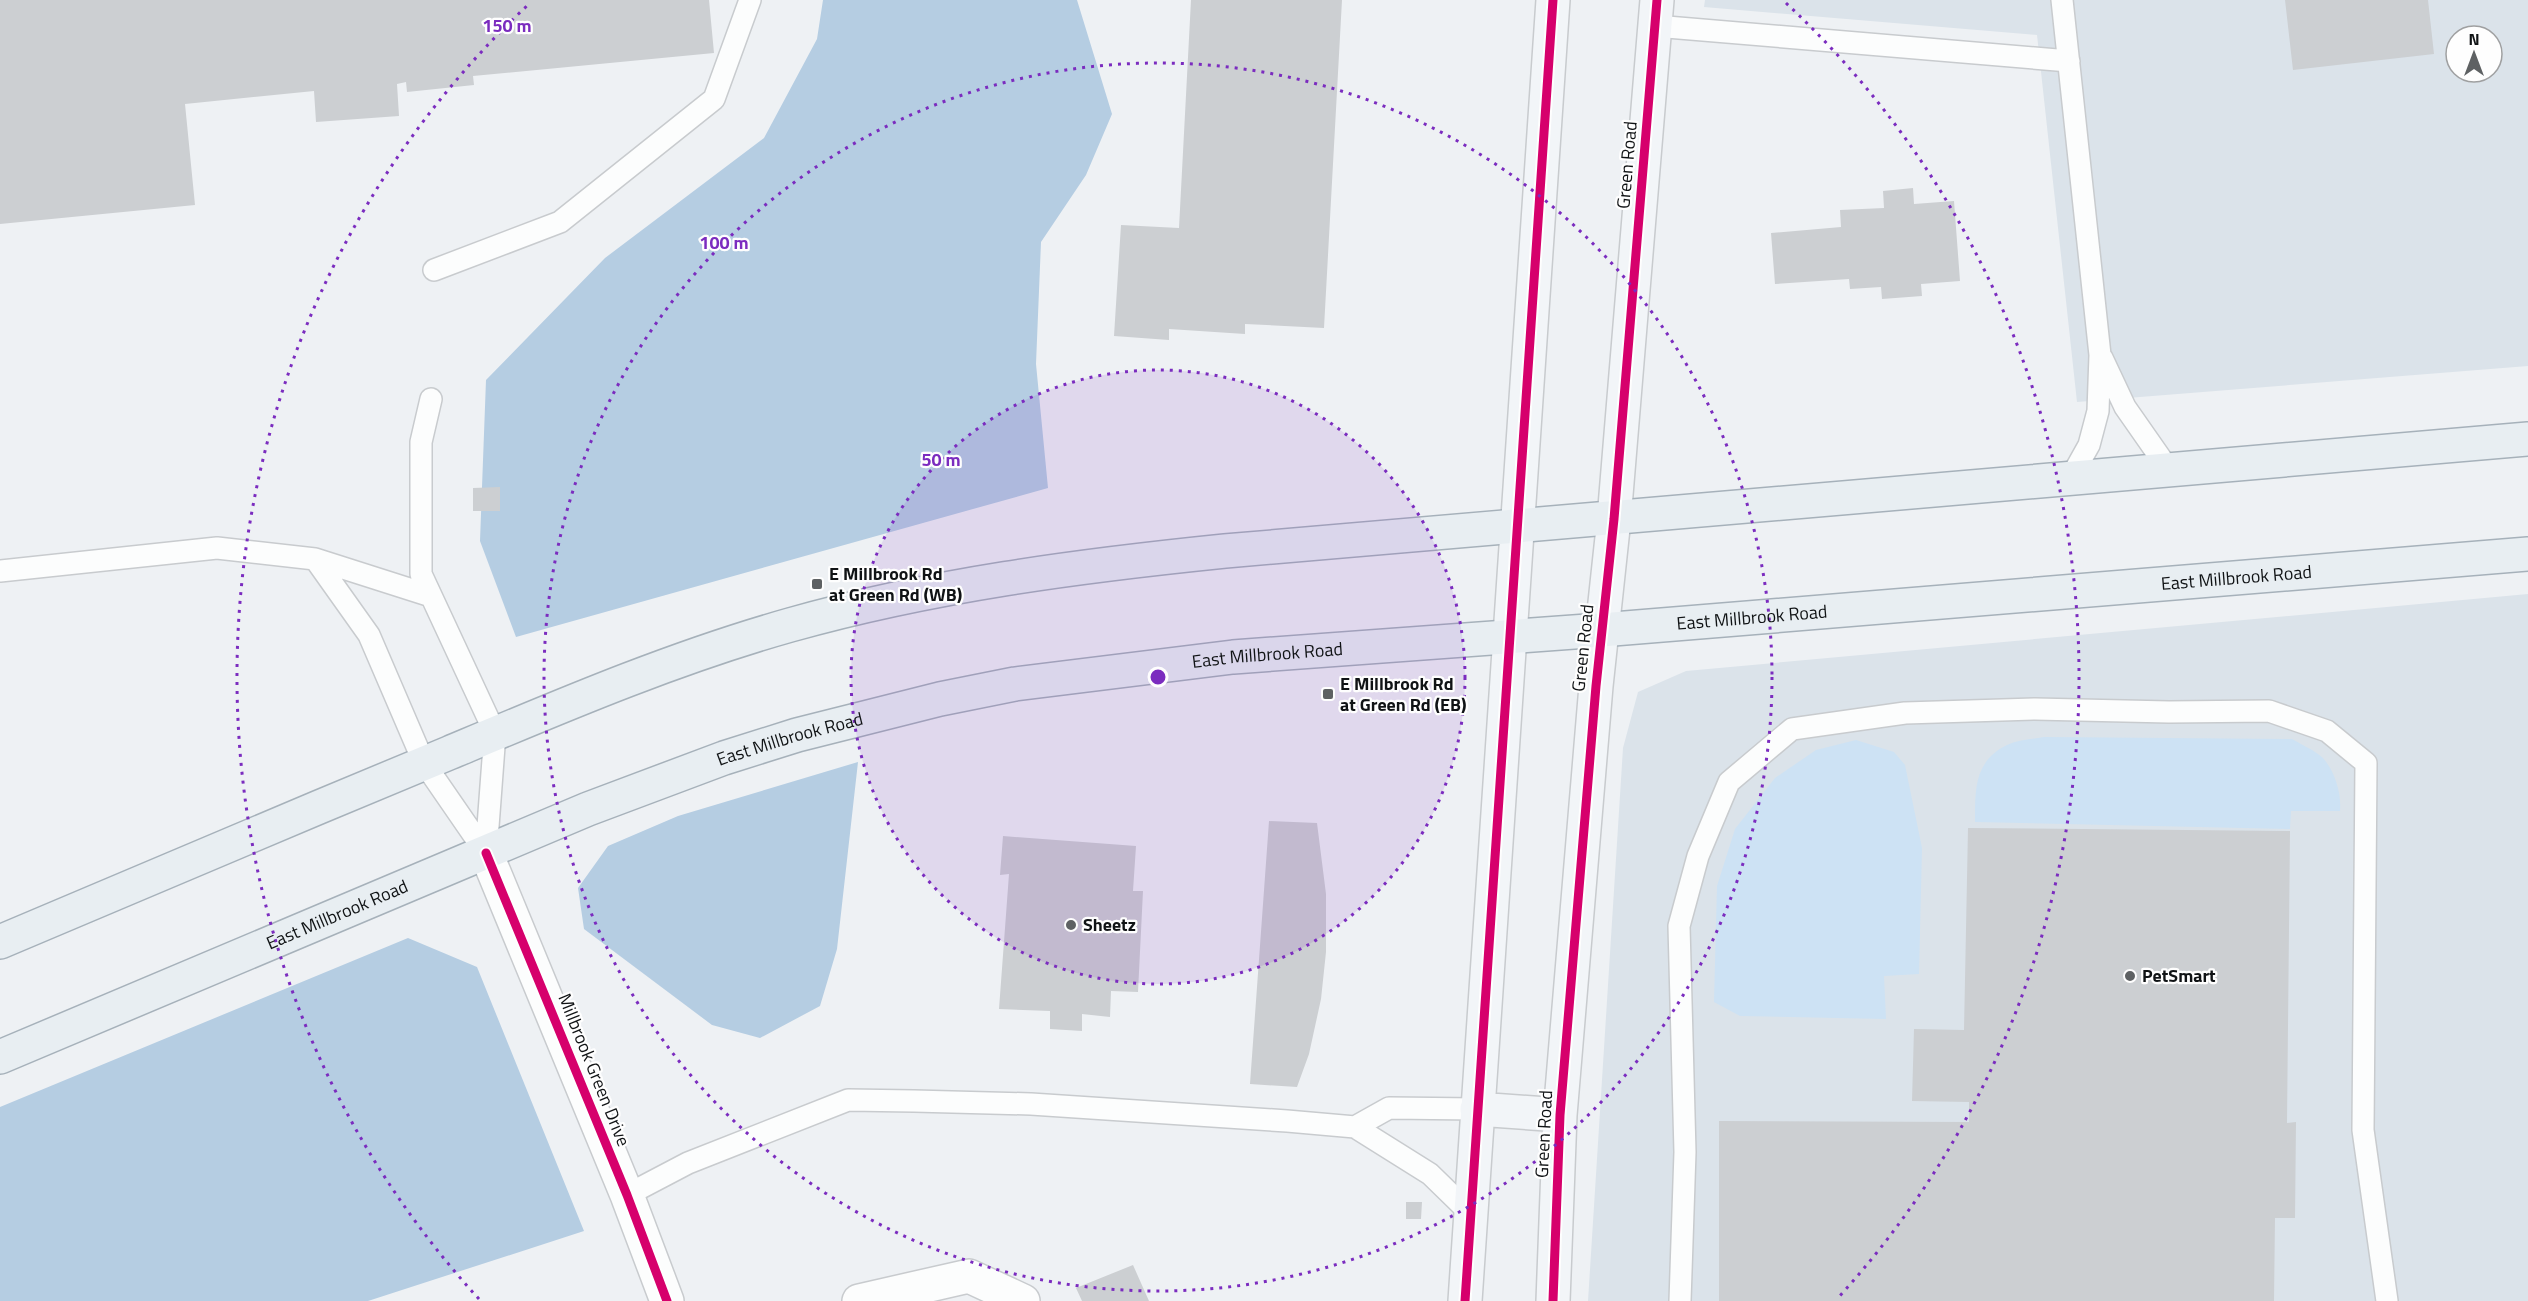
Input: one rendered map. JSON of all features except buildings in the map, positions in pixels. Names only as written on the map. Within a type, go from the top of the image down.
[{"type":"main road","points":[[0,942],[424,762],[648,671],[787,626],[859,607],[1004,577],[1082,566],[1236,550],[2528,439]]},
{"type":"main road","name":"East Millbrook Road","points":[[0,1057],[588,810],[724,758],[797,735],[940,699],[1015,684],[1212,659],[1601,630],[2528,554]]},
{"type":"street","points":[[1465,1301],[1553,0]]},
{"type":"street","name":"Green Road","points":[[1553,1301],[1560,1115],[1601,630],[1614,519],[1656,13]]},
{"type":"street","name":"Millbrook Green Drive","points":[[486,853],[627,1195],[667,1301]]},
{"type":"street","points":[[1477,1109],[1560,1115]]},
{"type":"street","points":[[859,1301],[969,1276],[1023,1301]]},
{"type":"lane","points":[[434,270],[560,222],[714,99],[750,0]]},
{"type":"lane","points":[[2062,0],[2100,355],[2098,411],[2089,445],[2070,478]]},
{"type":"lane","points":[[1656,13],[2069,61]]},
{"type":"lane","points":[[2100,355],[2125,407],[2169,470]]},
{"type":"lane","points":[[432,399],[421,442],[421,574],[495,733],[486,853]]},
{"type":"lane","points":[[0,571],[218,548],[315,559],[432,596]]},
{"type":"lane","points":[[315,559],[369,635],[424,762],[486,853]]},
{"type":"lane","points":[[1680,1301],[1686,1152],[1679,926],[1698,856],[1729,782],[1792,729],[1905,714],[2035,709],[2169,712],[2269,711],[2327,730],[2366,762],[2364,1130],[2386,1301]]},
{"type":"lane","points":[[627,1195],[688,1163],[848,1100],[1031,1104],[1287,1121],[1355,1128],[1430,1174],[1470,1213]]},
{"type":"lane","points":[[1355,1128],[1389,1108],[1477,1109]]},
{"type":"shaded area","points":[[823,0],[1077,0],[1112,114],[1086,175],[1041,242],[1036,364],[1048,488],[516,637],[480,541],[486,380],[605,258],[764,138],[817,39]]},
{"type":"shaded area","points":[[1705,0],[2528,0],[2528,366],[2077,402],[2037,35],[1704,7]]},
{"type":"shaded area","points":[[2528,594],[2528,1301],[1588,1301],[1623,748],[1638,692],[1686,671]]},
{"type":"shaded area","points":[[2044,737],[2292,739],[2318,754],[2328,765],[2338,788],[2340,811],[2291,811],[2290,829],[1975,822],[1976,788],[1982,768],[1988,759],[2007,745]]},
{"type":"shaded area","points":[[1856,740],[1894,752],[1905,765],[1922,848],[1919,974],[1884,976],[1886,1019],[1740,1016],[1714,1002],[1717,886],[1735,829],[1775,778],[1816,750]]},
{"type":"shaded area","points":[[858,762],[837,949],[820,1006],[760,1038],[712,1025],[584,929],[578,888],[608,846],[678,816]]},
{"type":"shaded area","points":[[408,938],[477,967],[584,1231],[368,1301],[0,1301],[0,1107]]},
{"type":"cycle path","points":[[1465,1301],[1553,0]]},
{"type":"cycle path","points":[[1553,1301],[1560,1115],[1596,686],[1614,519],[1657,0]]},
{"type":"cycle path","points":[[486,853],[627,1195],[667,1301]]},
{"type":"place","name":"E Millbrook Rd at Green Rd (WB)","points":[[817,584]]},
{"type":"place","name":"E Millbrook Rd at Green Rd (EB)","points":[[1328,694]]},
{"type":"place","name":"Sheetz","points":[[1071,925]]},
{"type":"place","name":"PetSmart","points":[[2130,976]]}]
